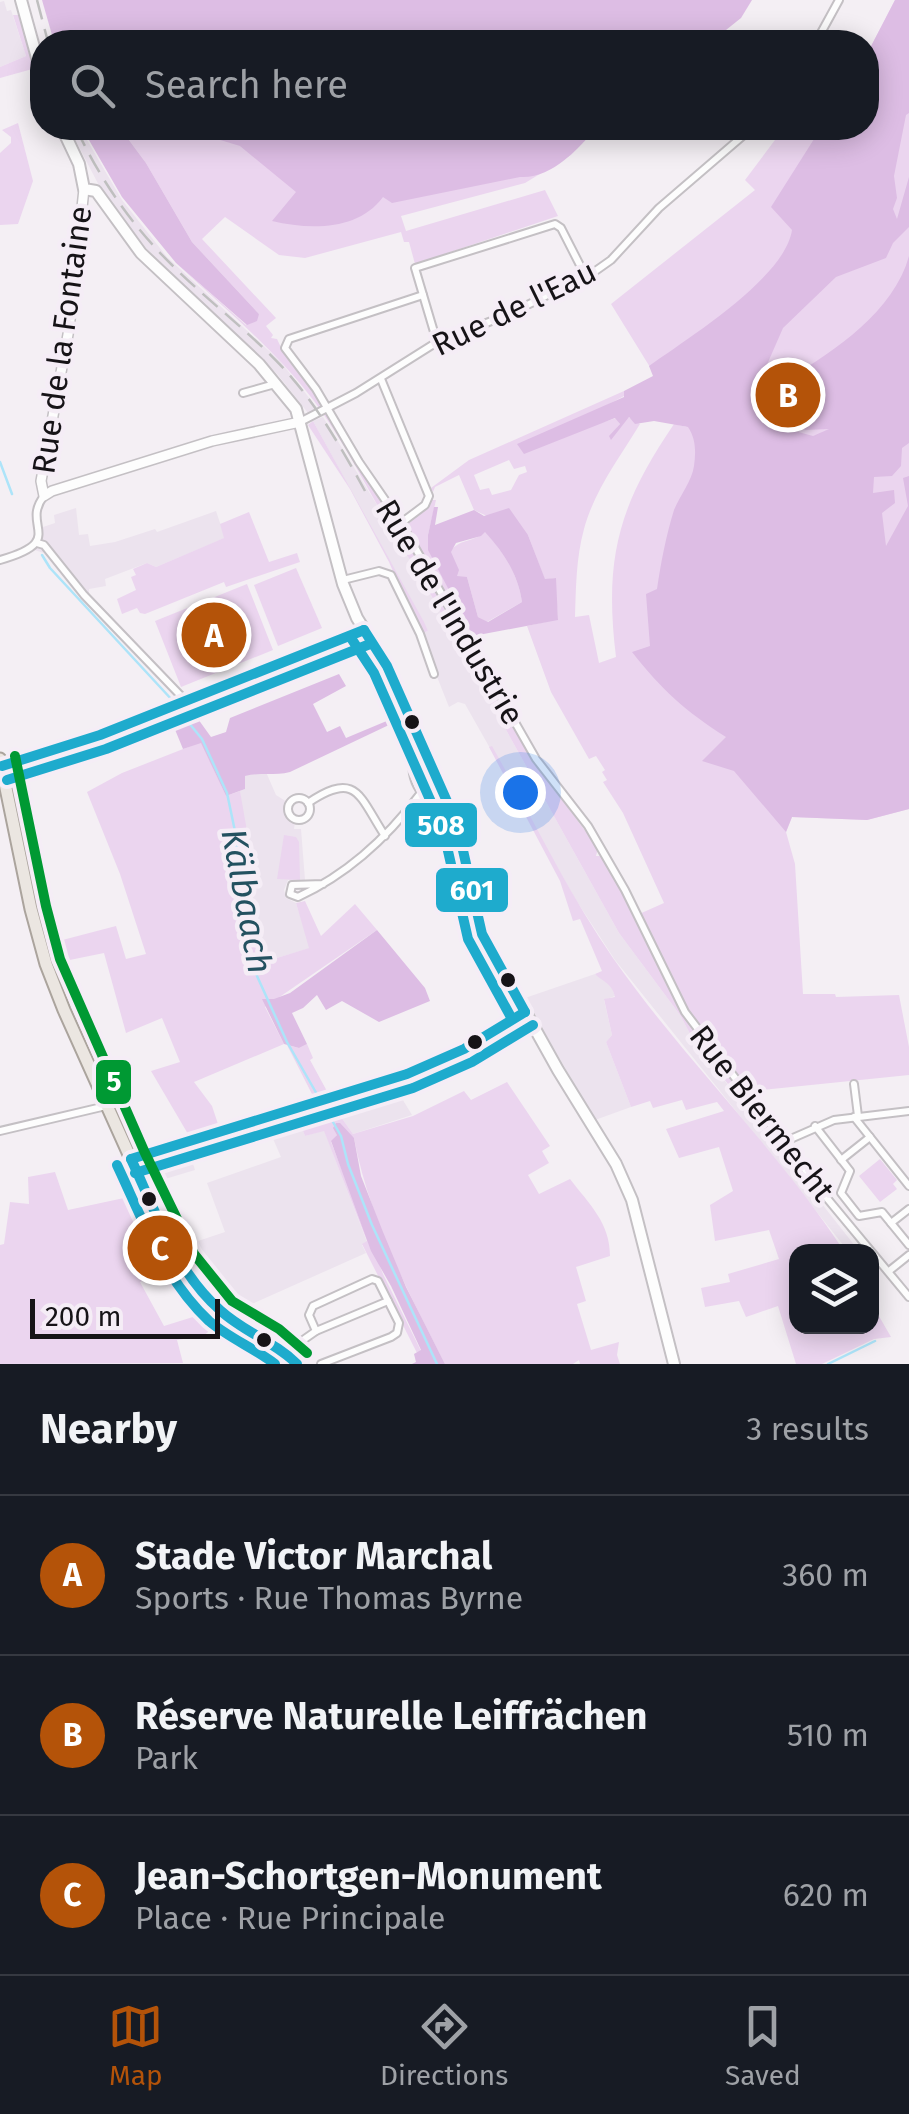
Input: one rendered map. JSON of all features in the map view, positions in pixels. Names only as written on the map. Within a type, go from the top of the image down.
[{"type":"main road","points":[[21,0],[30,33]]},
{"type":"main road","name":"Rue de la Fontaine","points":[[68,140],[79,164],[84,189]]},
{"type":"main road","points":[[84,189],[96,191],[126,236],[153,266],[277,384],[296,409],[342,580],[364,630],[388,666],[462,838],[482,934],[625,1182],[641,1226],[674,1364]]},
{"type":"main road","points":[[1,762],[41,946],[64,1010],[131,1159],[182,1262],[201,1290],[223,1313],[286,1352],[297,1364]]},
{"type":"street","points":[[823,30],[839,0]]},
{"type":"street","name":"Rue de l'Eau","points":[[300,422],[437,342],[586,277],[611,260],[660,208],[738,140]]},
{"type":"street","name":"Rue de la Fontaine","points":[[44,496],[40,481],[69,330],[84,189]]},
{"type":"street","points":[[437,342],[414,268],[555,224],[561,228],[586,277]]},
{"type":"street","name":"Rue de l'Industrie","points":[[423,295],[286,342],[285,348],[401,523],[536,759],[588,826],[636,915]]},
{"type":"street","points":[[381,378],[429,496],[426,504],[401,523]]},
{"type":"street","points":[[244,394],[277,384]]},
{"type":"street","points":[[0,560],[31,549],[36,543],[40,528],[37,507],[44,496],[212,442],[300,422]]},
{"type":"street","points":[[36,543],[44,545],[84,595],[181,696],[183,703]]},
{"type":"street","points":[[342,580],[378,570],[390,575],[420,634],[434,674]]},
{"type":"street","points":[[1,762],[100,735],[364,630]]},
{"type":"street","points":[[424,749],[414,759],[420,794],[434,804],[448,803]]},
{"type":"street","points":[[308,803],[335,786],[350,788],[385,836]]},
{"type":"street","points":[[323,884],[292,885],[290,894],[298,897],[323,884],[362,858],[420,794]]},
{"type":"street","name":"Rue Biermecht","points":[[636,915],[686,1012],[821,1190],[909,1297]]},
{"type":"street","points":[[131,1159],[428,1066],[525,1012]]},
{"type":"street","points":[[854,1084],[856,1116],[909,1186]]},
{"type":"street","points":[[0,1130],[108,1106]]},
{"type":"street","points":[[786,1141],[815,1126],[856,1116],[909,1111]]},
{"type":"street","points":[[815,1126],[850,1171],[841,1192],[859,1216],[882,1212],[909,1245]]},
{"type":"street","points":[[841,1160],[870,1137]]},
{"type":"street","points":[[892,1223],[909,1209]]},
{"type":"street","points":[[889,1271],[909,1255]]},
{"type":"street","points":[[316,1331],[309,1314],[313,1306],[372,1279],[378,1281],[399,1323],[398,1333],[320,1364]]},
{"type":"street","points":[[286,1352],[316,1331],[388,1301]]},
{"type":"shaded area","points":[[42,0],[752,0],[741,18],[726,30],[51,30]]},
{"type":"shaded area","points":[[895,0],[909,0],[909,809],[867,820],[792,817],[786,832],[795,864],[803,994],[899,995],[909,1047],[909,1075],[751,1091],[690,1017],[810,1179],[807,1182],[695,1043],[680,1015],[619,933],[417,570],[322,412],[272,353],[176,263],[246,325],[259,314],[192,242],[129,140],[585,140],[571,155],[525,183],[401,216],[406,231],[545,190],[558,216],[415,264],[409,242],[404,242],[401,232],[305,258],[279,255],[225,217],[202,239],[276,318],[266,326],[271,338],[277,339],[285,356],[322,404],[325,415],[330,415],[388,507],[404,542],[410,544],[459,639],[490,689],[502,701],[542,773],[598,848],[596,856],[602,856],[637,915],[664,903],[623,813],[603,782],[607,780],[602,772],[605,770],[596,756],[589,759],[551,692],[527,626],[558,619],[555,578],[545,580],[528,535],[474,510],[459,475],[435,487],[433,492],[431,488],[469,460],[624,391],[624,396],[600,409],[604,422],[616,418],[620,424],[610,436],[628,417],[640,424],[588,515],[578,562],[575,617],[589,615],[599,663],[616,657],[612,591],[619,534],[640,481],[674,424],[687,427],[611,304],[755,190],[745,180],[775,140],[879,140],[879,31]],"holes":[[[509,460],[514,469],[525,466],[527,472],[519,475],[511,490],[492,495],[489,488],[480,490],[474,475]]]},
{"type":"shaded area","points":[[895,0],[909,0],[909,113],[894,176],[897,198],[893,209],[897,219],[909,177],[909,227],[893,243],[886,258],[836,277],[783,328],[762,376],[769,405],[780,427],[813,436],[829,429],[805,430],[799,425],[791,407],[789,378],[843,342],[877,312],[909,256],[909,443],[902,448],[901,466],[892,476],[874,477],[873,493],[894,490],[895,503],[882,513],[886,546],[908,506],[903,478],[909,476],[909,809],[867,820],[792,817],[786,832],[734,771],[702,761],[726,737],[675,699],[632,652],[650,646],[646,594],[657,589],[674,510],[693,472],[695,446],[688,427],[654,421],[635,424],[629,417],[611,440],[609,436],[620,424],[615,418],[524,454],[517,444],[624,397],[624,391],[653,376],[649,366],[732,306],[772,268],[792,230],[771,207],[813,140],[879,140],[879,31]]},
{"type":"shaded area","points":[[4,1],[7,11],[11,10],[26,56],[0,67],[0,2]]},
{"type":"shaded area","points":[[13,15],[20,15],[30,48],[30,70],[0,78],[0,67],[26,56]]},
{"type":"shaded area","points":[[18,123],[33,181],[18,224],[0,225],[0,153],[11,143],[11,137],[2,130]]},
{"type":"shaded area","points":[[75,140],[87,140],[122,200],[167,257],[280,361],[318,409],[308,413],[278,375],[146,248],[104,195]]},
{"type":"shaded area","points":[[89,140],[129,140],[192,242],[259,314],[257,321],[247,325],[176,263],[122,197]]},
{"type":"shaded area","points":[[220,140],[586,140],[543,173],[392,203],[383,197],[373,208],[347,222],[317,226],[272,221],[296,192],[240,146]]},
{"type":"shaded area","points":[[323,417],[417,570],[619,933],[680,1015],[695,1043],[853,1244],[842,1244],[615,960],[576,900],[465,704],[458,702],[449,707],[420,634],[428,631],[313,421]]},
{"type":"shaded area","points":[[313,421],[428,631],[420,634],[389,562],[350,489],[308,425]]},
{"type":"shaded area","points":[[429,500],[436,500],[428,535],[473,636],[468,637],[438,585],[434,569],[431,570],[404,521]]},
{"type":"shaded area","points":[[434,507],[438,507],[435,525],[474,510],[484,516],[509,508],[528,535],[545,579],[556,578],[558,620],[473,636],[428,550]],"holes":[[[485,532],[514,573],[522,602],[488,622],[478,617],[467,577],[457,576],[459,570],[451,552],[456,543]]]},
{"type":"shaded area","points":[[76,508],[79,535],[88,534],[90,546],[155,529],[157,532],[216,511],[225,538],[156,567],[147,563],[105,579],[106,586],[89,589],[89,594],[81,596],[44,553],[31,549],[40,528],[55,523],[54,515]]},
{"type":"shaded area","points":[[249,512],[269,562],[297,553],[300,562],[226,587],[224,582],[145,614],[137,608],[122,614],[117,599],[136,590],[131,577],[136,575],[133,569],[147,563],[156,567],[224,538],[220,524]]},
{"type":"shaded area","points":[[485,531],[509,564],[522,602],[487,622],[478,617],[467,577],[457,577],[450,552]]},
{"type":"shaded area","points":[[296,568],[322,628],[278,646],[254,585]]},
{"type":"shaded area","points":[[247,584],[273,650],[181,687],[155,621]]},
{"type":"shaded area","points":[[339,674],[346,686],[313,704],[327,732],[340,726],[346,738],[389,720],[391,724],[290,772],[245,776],[245,789],[226,796],[201,743],[183,749],[169,715],[185,709],[193,712],[211,737],[226,732],[230,718]]},
{"type":"shaded area","points":[[201,742],[226,796],[240,791],[247,831],[247,897],[264,962],[309,948],[296,903],[305,901],[321,936],[355,904],[377,930],[265,1007],[284,1044],[194,1082],[212,1106],[218,1124],[188,1134],[151,1071],[180,1062],[162,1018],[126,1033],[104,953],[55,963],[51,943],[116,926],[126,959],[146,954],[87,792],[122,773]]},
{"type":"shaded area","points":[[492,746],[565,880],[613,958],[839,1244],[789,1244],[789,1334],[879,1334],[879,1316],[891,1337],[874,1339],[822,1364],[796,1364],[778,1306],[746,1317],[739,1301],[705,1307],[701,1288],[730,1282],[728,1274],[779,1259],[769,1230],[715,1241],[710,1205],[733,1191],[719,1147],[679,1158],[666,1129],[724,1111],[717,1102],[686,1110],[682,1100],[653,1108],[650,1101],[631,1107],[606,1042],[612,1035],[604,999],[615,997],[614,992],[595,974],[602,971],[580,919],[573,921],[560,881],[489,747]]},
{"type":"shaded area","points":[[262,771],[276,795],[287,802],[287,815],[295,822],[294,829],[301,829],[305,880],[288,880],[284,890],[286,898],[296,903],[310,948],[264,962],[247,897],[240,791],[245,789],[244,776]]},
{"type":"shaded area","points":[[284,835],[296,837],[299,842],[300,880],[277,879]]},
{"type":"shaded area","points":[[377,930],[425,988],[430,1001],[379,1022],[342,1001],[326,1010],[317,995],[292,1013],[307,1044],[299,1048],[284,1044],[262,999],[290,993]]},
{"type":"shaded area","points":[[595,974],[611,985],[615,996],[604,1000],[612,1035],[606,1042],[631,1107],[595,1120],[525,998]]},
{"type":"shaded area","points":[[307,1044],[313,1058],[310,1060],[328,1093],[314,1098],[287,1045],[299,1048]]},
{"type":"shaded area","points":[[507,1082],[550,1146],[542,1151],[549,1163],[528,1175],[539,1194],[570,1179],[598,1215],[607,1234],[610,1256],[576,1267],[586,1301],[577,1304],[591,1350],[619,1342],[620,1364],[580,1364],[579,1360],[573,1364],[445,1364],[380,1226],[354,1138],[337,1135],[331,1142],[383,1274],[421,1351],[417,1353],[362,1244],[367,1241],[324,1131],[305,1136],[297,1115],[329,1105],[353,1134],[413,1116],[464,1091],[471,1100]]},
{"type":"shaded area","points":[[398,1092],[412,1115],[353,1134],[334,1107]]},
{"type":"shaded area","points":[[297,1115],[305,1136],[324,1130],[367,1242],[362,1245],[366,1253],[243,1308],[229,1298],[224,1299],[213,1271],[208,1272],[198,1241],[225,1232],[207,1183],[281,1157],[267,1125]]},
{"type":"shaded area","points":[[336,1123],[354,1138],[361,1176],[383,1232],[445,1364],[412,1364],[416,1362],[414,1354],[421,1350],[371,1251],[331,1141],[337,1135],[333,1128]]},
{"type":"shaded area","points":[[188,1148],[195,1170],[165,1179],[157,1157]]},
{"type":"shaded area","points":[[880,1159],[897,1180],[893,1184],[897,1189],[880,1202],[859,1176]]},
{"type":"shaded area","points":[[55,1172],[68,1210],[138,1195],[175,1266],[140,1282],[164,1326],[209,1312],[221,1322],[203,1336],[177,1340],[183,1363],[0,1364],[0,1245],[4,1244],[10,1202],[29,1204],[28,1177]]},
{"type":"waterway","name":"Kälbaach","points":[[0,462],[12,494]]},
{"type":"waterway","name":"Kälbaach","points":[[42,555],[173,701]]},
{"type":"waterway","name":"Kälbaach","points":[[180,712],[202,739],[227,793],[236,836],[238,890],[257,976],[287,1042],[341,1136],[372,1225],[437,1364]]},
{"type":"waterway","points":[[828,1364],[875,1341]]},
{"type":"railway","points":[[37,0],[45,30]]},
{"type":"railway","points":[[82,140],[106,183],[157,250],[297,384],[365,491]]},
{"type":"transit line","name":"601","points":[[364,630],[387,666],[457,824],[482,934],[525,1012]]},
{"type":"transit line","name":"601","points":[[2,766],[100,735],[364,630]]},
{"type":"transit line","name":"508","points":[[351,638],[374,673],[443,829],[468,939],[512,1019]]},
{"type":"transit line","name":"508","points":[[7,780],[106,749],[370,644]]},
{"type":"transit line","name":"5","points":[[15,756],[60,959],[194,1254],[232,1301],[279,1329],[307,1353]]},
{"type":"transit line","name":"601","points":[[131,1159],[407,1074],[464,1049],[525,1012]]},
{"type":"transit line","name":"508","points":[[135,1173],[413,1088],[472,1062],[533,1025]]},
{"type":"transit line","name":"601","points":[[131,1159],[168,1240],[191,1278],[230,1318],[297,1364]]},
{"type":"transit line","name":"508","points":[[117,1165],[179,1287],[209,1321],[275,1364]]},
{"type":"place","name":"Réserve Naturelle Leiffrächen","points":[[788,395]]},
{"type":"place","name":"Stade Victor Marchal","points":[[214,635]]},
{"type":"place","name":"Jean-Schortgen-Monument","points":[[160,1248]]}]
